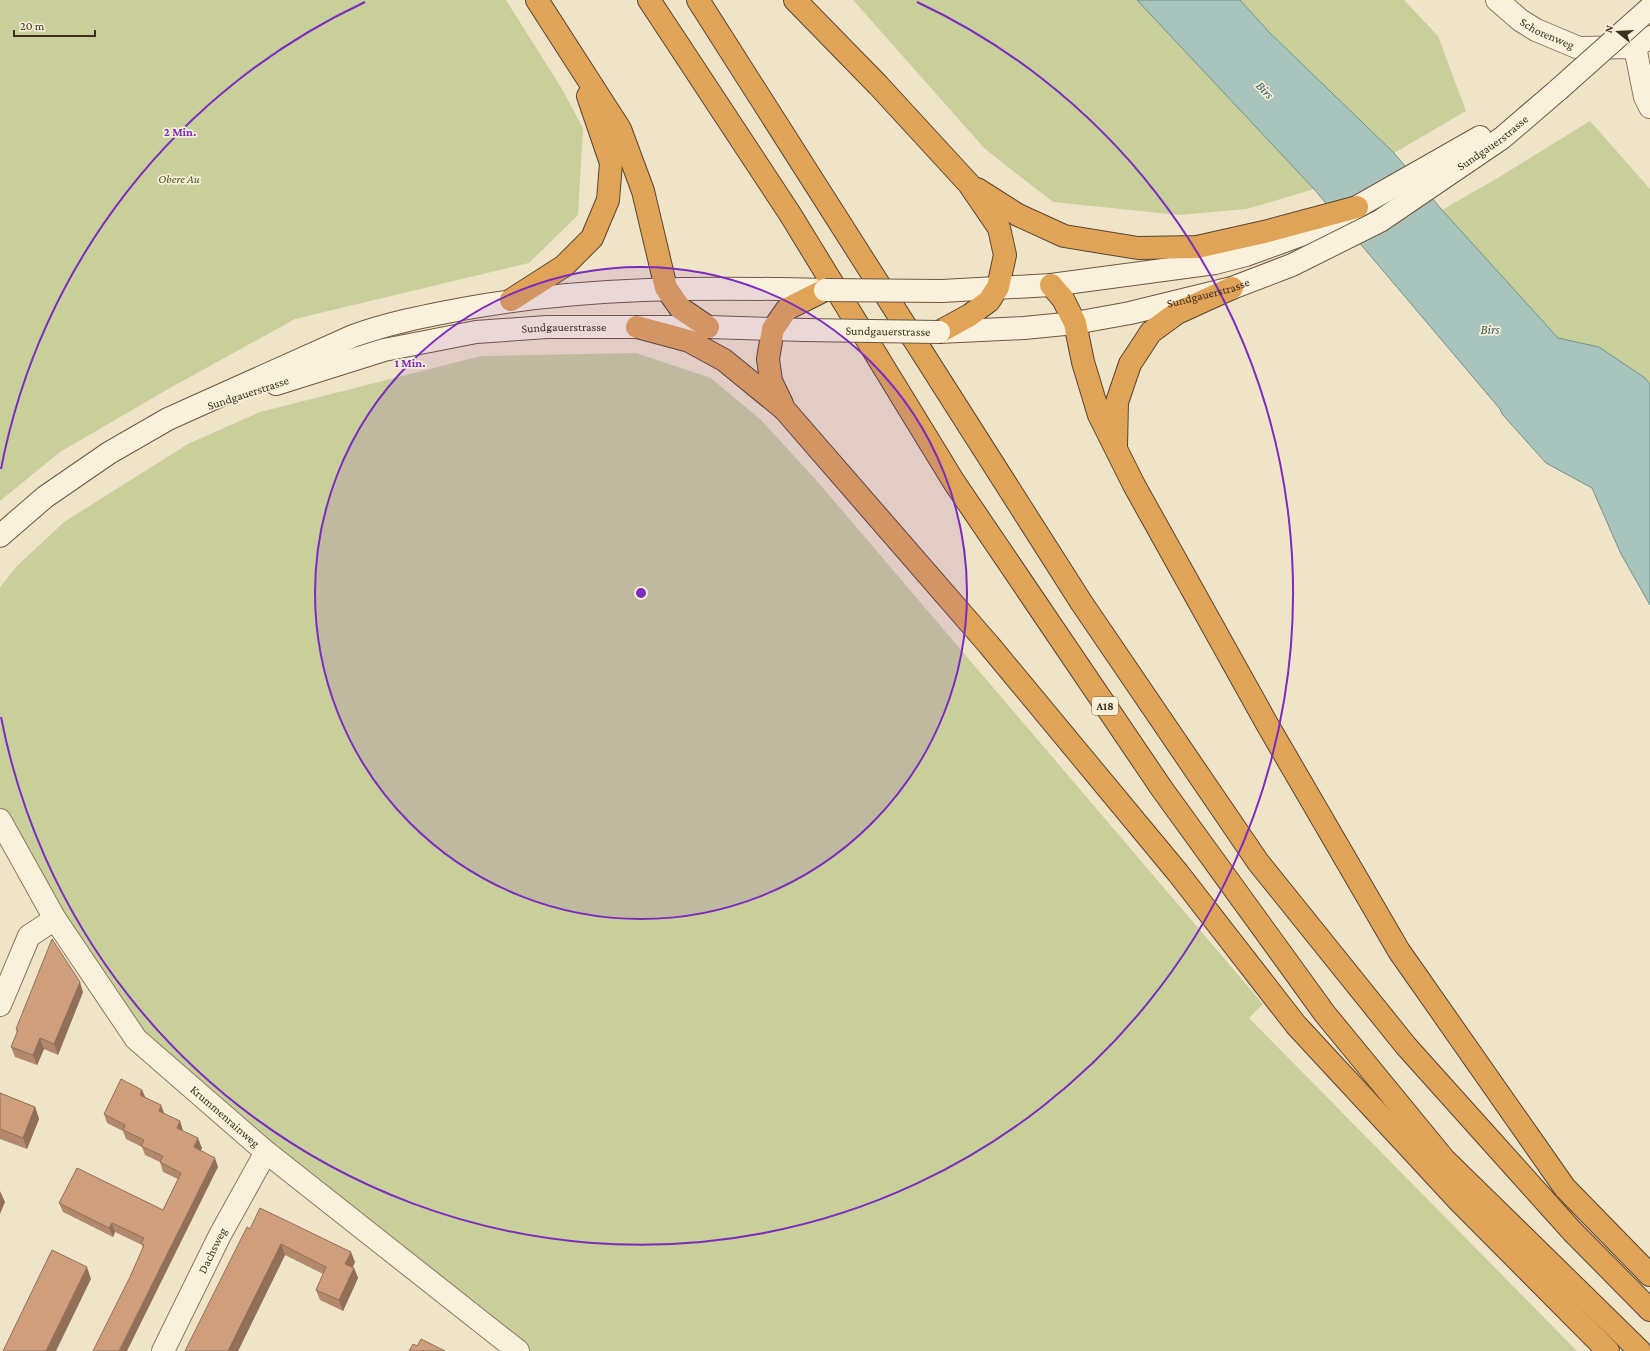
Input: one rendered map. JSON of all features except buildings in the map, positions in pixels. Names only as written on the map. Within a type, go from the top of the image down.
[{"type":"highway","points":[[537,0],[620,129],[643,191],[666,288],[680,308],[708,327]]},
{"type":"highway","name":"A18","points":[[649,0],[790,214],[954,482],[1162,789],[1320,1008],[1444,1159],[1640,1351]]},
{"type":"highway","points":[[698,0],[1081,602],[1258,862],[1406,1046],[1572,1231],[1650,1310]]},
{"type":"highway","points":[[795,0],[878,85],[969,184],[999,228],[1005,255],[998,286],[989,302],[966,326],[939,332]]},
{"type":"highway","points":[[511,300],[564,266],[592,238],[608,200],[611,163],[575,61]]},
{"type":"highway","points":[[969,184],[1018,215],[1064,236],[1138,248],[1197,247],[1264,232],[1357,207]]},
{"type":"highway","points":[[1051,285],[1063,299],[1075,323],[1083,362],[1099,415],[1134,485],[1267,724],[1399,951],[1565,1188],[1650,1276]]},
{"type":"highway","points":[[1116,447],[1117,402],[1130,364],[1151,332],[1177,313],[1232,288]]},
{"type":"highway","points":[[784,409],[771,381],[768,359],[773,329],[787,309],[825,290]]},
{"type":"highway","points":[[637,327],[689,341],[724,360],[784,409],[994,651],[1178,873],[1296,1025],[1459,1201],[1608,1351]]},
{"type":"main road","name":"Schorenweg","points":[[1497,0],[1520,20],[1536,30],[1579,48],[1642,42]]},
{"type":"main road","name":"Sundgauerstrasse","points":[[966,326],[1075,323],[1130,313],[1232,288],[1292,265],[1380,221],[1502,138],[1650,8]]},
{"type":"main road","points":[[1642,42],[1645,97],[1650,108]]},
{"type":"main road","name":"Sundgauerstrasse","points":[[0,536],[45,497],[109,453],[168,419],[353,336],[383,325],[511,300],[666,288],[942,291],[998,286],[1051,285],[1215,263],[1246,255],[1301,235],[1357,207],[1477,139],[1558,90]]},
{"type":"main road","name":"Sundgauerstrasse","points":[[168,419],[384,350],[476,332],[547,328],[637,327],[939,332]]},
{"type":"main road","name":"Krummenrainweg","points":[[0,820],[55,919],[136,1038],[266,1152],[517,1351]]},
{"type":"main road","points":[[0,1005],[29,936],[55,919]]},
{"type":"main road","name":"Dachsweg","points":[[163,1351],[220,1235],[266,1152]]},
{"type":"green space","name":"Obere Au","points":[[0,0],[506,0],[562,89],[583,128],[578,215],[529,263],[295,319],[170,388],[60,452],[0,501]]},
{"type":"green space","points":[[853,0],[1137,0],[1314,189],[1247,209],[1179,215],[1053,202],[985,149]]},
{"type":"green space","points":[[1240,0],[1404,0],[1438,36],[1466,111],[1394,153],[1269,32]]},
{"type":"green space","points":[[1590,121],[1650,189],[1650,384],[1645,378],[1599,347],[1558,338],[1442,210],[1496,179]]},
{"type":"green space","points":[[636,353],[711,378],[761,420],[817,481],[1263,1004],[1249,1018],[1577,1351],[518,1351],[136,1038],[0,820],[0,587],[17,566],[64,522],[188,444],[260,412],[481,356]]},
{"type":"water","name":"Birs","points":[[1137,0],[1240,0],[1269,32],[1394,153],[1442,210],[1558,338],[1599,347],[1645,378],[1650,384],[1650,605],[1621,554],[1592,488],[1546,463],[1502,414],[1500,409],[1314,189]]}]
